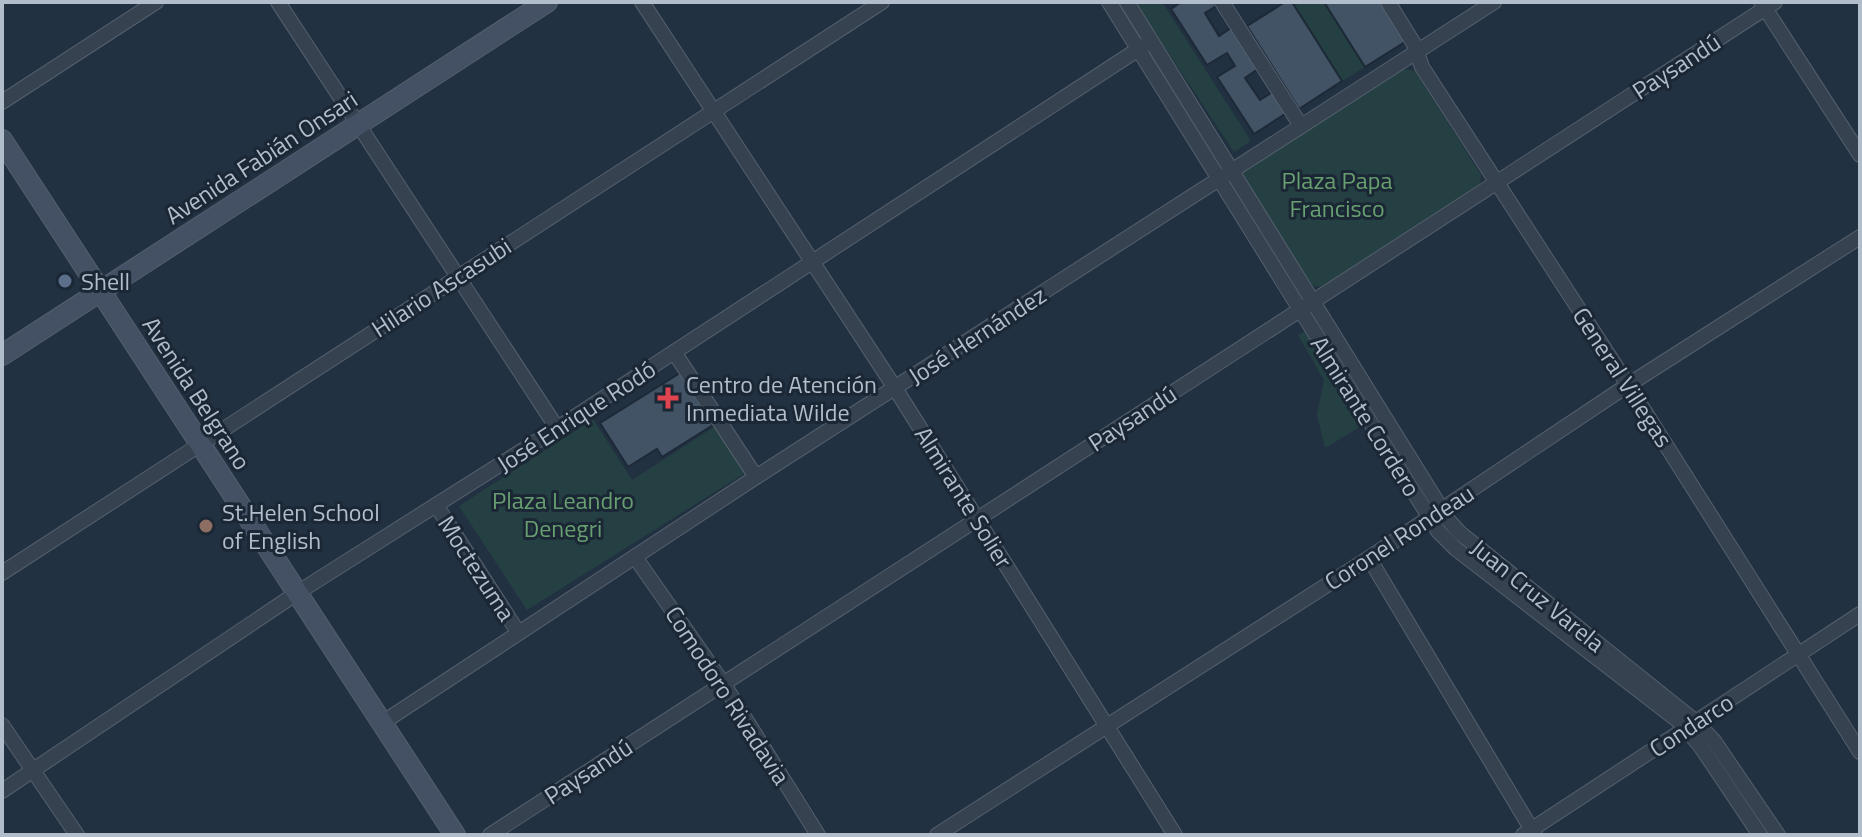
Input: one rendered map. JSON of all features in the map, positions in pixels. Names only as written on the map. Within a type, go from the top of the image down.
[{"type":"street","points":[[2,102],[156,2]]},
{"type":"street","points":[[278,2],[557,428]]},
{"type":"street","name":"Avenida Fabián Onsari","points":[[2,355],[547,2]]},
{"type":"street","name":"Almirante Solier","points":[[642,2],[895,388],[1175,835]]},
{"type":"street","name":"Hilario Ascasubi","points":[[2,573],[882,2]]},
{"type":"street","points":[[1109,2],[1145,45],[1226,175],[1314,301],[1435,514]]},
{"type":"street","points":[[1127,2],[1145,45]]},
{"type":"street","points":[[1222,2],[1301,126]]},
{"type":"street","name":"General Villegas","points":[[1388,2],[1418,52],[1422,67],[1860,752]]},
{"type":"street","name":"José Hernández","points":[[382,723],[756,477],[1494,2]]},
{"type":"street","points":[[1767,4],[1860,155]]},
{"type":"street","name":"Paysandú","points":[[490,835],[1497,183],[1767,4]]},
{"type":"street","name":"José Enrique Rodó","points":[[2,791],[297,593],[557,428],[1145,45]]},
{"type":"street","name":"Avenida Belgrano","points":[[2,140],[455,835]]},
{"type":"street","name":"Almirante Cordero","points":[[1226,175],[1301,310],[1435,514],[1447,542],[1691,725],[1701,747],[1760,835]]},
{"type":"street","name":"Coronel Rondeau","points":[[937,835],[1369,558],[1628,385],[1860,237]]},
{"type":"street","points":[[674,352],[756,477]]},
{"type":"street","name":"Moctezuma","points":[[436,505],[518,632]]},
{"type":"street","name":"Comodoro Rivadavia","points":[[635,557],[723,683],[818,835]]},
{"type":"street","points":[[1369,558],[1530,833]]},
{"type":"street","name":"Condarco","points":[[1530,833],[1860,614]]},
{"type":"street","points":[[2,725],[77,835]]},
{"type":"street","points":[[1691,725],[1714,741],[1778,835]]},
{"type":"green space","points":[[1135,2],[1162,2],[1251,141],[1234,152]]},
{"type":"green space","points":[[1292,2],[1324,2],[1365,67],[1342,81]]},
{"type":"green space","name":"Plaza Papa Francisco","points":[[1404,69],[1415,71],[1481,175],[1480,185],[1321,287],[1310,285],[1239,173]]},
{"type":"green space","points":[[1304,332],[1310,334],[1360,427],[1325,448],[1317,415],[1324,380],[1298,335]]},
{"type":"green space","name":"Plaza Leandro Denegri","points":[[593,419],[632,480],[714,427],[745,473],[527,610],[459,506]]},
{"type":"building","points":[[1181,2],[1214,2],[1216,6],[1205,13],[1219,36],[1231,28],[1258,69],[1245,78],[1260,100],[1274,91],[1288,112],[1254,134],[1217,77],[1235,66],[1227,53],[1207,65],[1171,9]]},
{"type":"building","points":[[1285,2],[1292,2],[1342,81],[1299,109],[1247,26]]},
{"type":"building","points":[[1324,2],[1384,2],[1408,40],[1365,67]]},
{"type":"building","name":"Centro de Atención Inmediata Wilde","points":[[680,373],[713,425],[662,457],[657,449],[628,467],[600,423]]},
{"type":"place","name":"Shell","points":[[65,281]]},
{"type":"place","name":"Centro de Atención Inmediata Wilde","points":[[668,398]]},
{"type":"place","name":"St.Helen School of English","points":[[206,526]]}]
